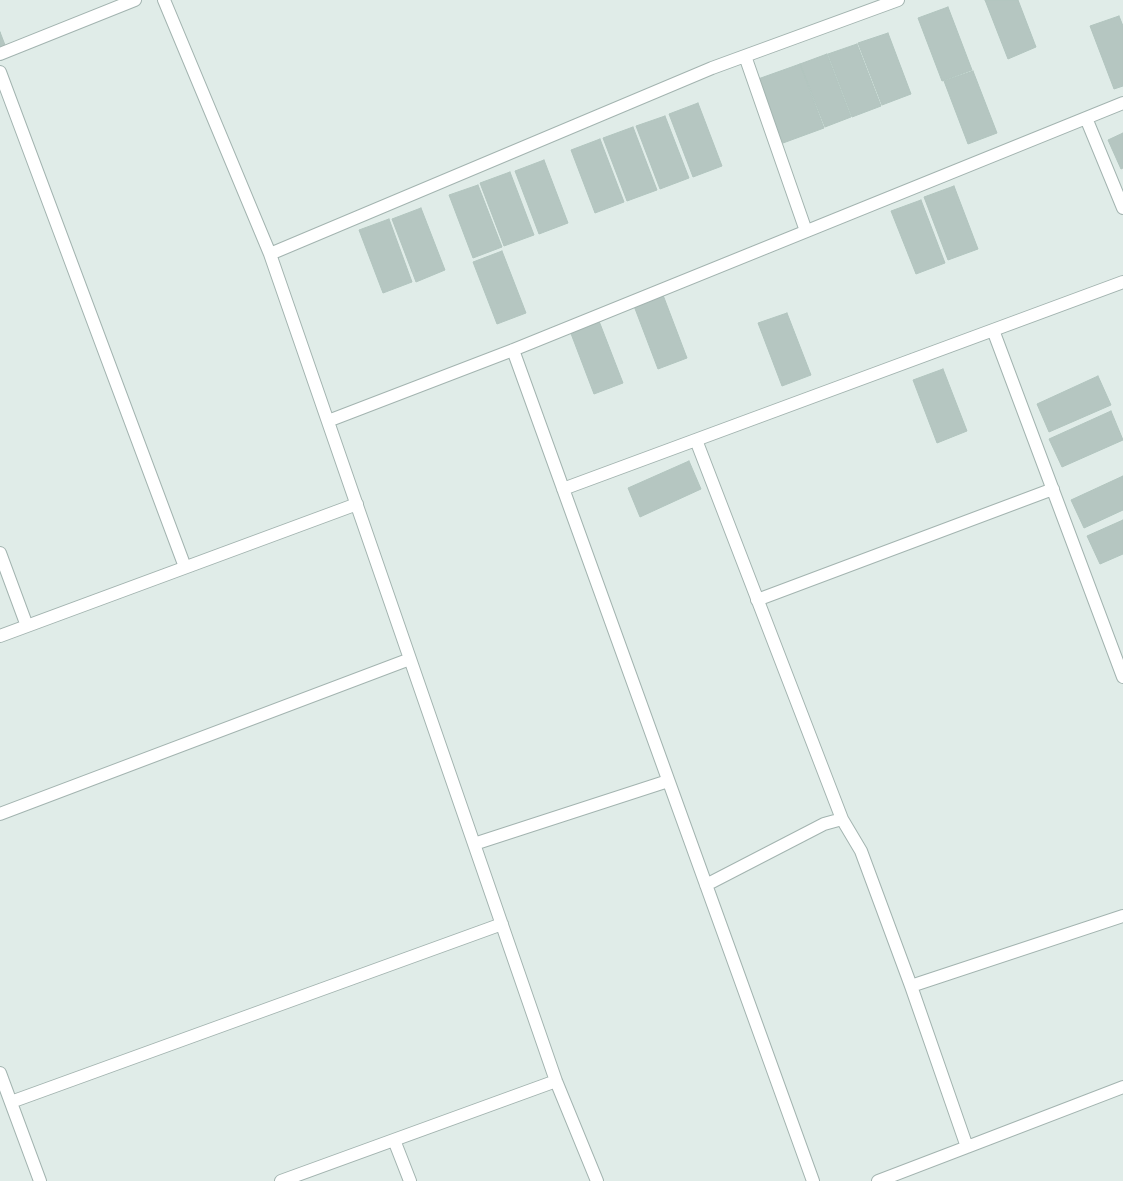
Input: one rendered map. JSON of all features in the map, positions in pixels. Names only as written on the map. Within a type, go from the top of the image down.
[{"type":"street","points":[[0,54],[135,0]]},
{"type":"street","points":[[164,0],[270,254],[556,1081],[597,1181]]},
{"type":"street","points":[[270,254],[712,68],[898,0]]},
{"type":"street","points":[[745,56],[806,231]]},
{"type":"street","points":[[0,72],[185,567]]},
{"type":"street","points":[[328,421],[513,350],[1123,103]]},
{"type":"street","points":[[1086,118],[1123,208]]},
{"type":"street","points":[[563,489],[1123,282]]},
{"type":"street","points":[[993,330],[1123,677]]},
{"type":"street","points":[[513,350],[813,1181]]},
{"type":"street","points":[[696,440],[842,819],[861,851],[911,986],[967,1147]]},
{"type":"street","points":[[757,600],[1053,489]]},
{"type":"street","points":[[0,636],[357,504]]},
{"type":"street","points":[[0,553],[27,626]]},
{"type":"street","points":[[0,814],[410,659]]},
{"type":"street","points":[[474,844],[668,781]]},
{"type":"street","points":[[706,885],[824,824],[842,819]]},
{"type":"street","points":[[911,986],[1123,916]]},
{"type":"street","points":[[11,1102],[502,924]]},
{"type":"street","points":[[0,1073],[40,1181]]},
{"type":"street","points":[[281,1181],[556,1081]]},
{"type":"street","points":[[878,1181],[1123,1086]]},
{"type":"street","points":[[394,1140],[410,1181]]},
{"type":"building","points":[[985,0],[1018,0],[1036,47],[1008,59]]},
{"type":"building","points":[[948,7],[972,70],[942,81],[918,18]]},
{"type":"building","points":[[1119,16],[1123,26],[1123,86],[1114,89],[1090,26]]},
{"type":"building","points":[[0,32],[5,45],[0,47]]},
{"type":"building","points":[[888,33],[911,94],[882,105],[858,43]]},
{"type":"building","points":[[857,44],[881,106],[852,117],[828,54]]},
{"type":"building","points":[[827,54],[851,117],[825,127],[800,64]]},
{"type":"building","points":[[800,64],[824,128],[783,143],[758,79]]},
{"type":"building","points":[[973,71],[997,133],[968,144],[944,81]]},
{"type":"building","points":[[698,103],[722,166],[693,177],[669,114]]},
{"type":"building","points":[[665,116],[689,178],[660,189],[636,126]]},
{"type":"building","points":[[633,127],[657,190],[627,201],[603,138]]},
{"type":"building","points":[[1123,133],[1123,168],[1121,169],[1108,140]]},
{"type":"building","points":[[600,139],[624,202],[595,213],[571,150]]},
{"type":"building","points":[[544,160],[568,223],[539,234],[515,171]]},
{"type":"building","points":[[510,172],[534,235],[504,246],[480,183]]},
{"type":"building","points":[[478,185],[502,247],[473,258],[449,195]]},
{"type":"building","points":[[954,186],[978,249],[948,260],[924,197]]},
{"type":"building","points":[[921,200],[945,263],[916,274],[891,211]]},
{"type":"building","points":[[421,208],[445,270],[416,282],[392,219]]},
{"type":"building","points":[[389,219],[412,282],[383,293],[359,230]]},
{"type":"building","points":[[502,251],[526,313],[497,324],[473,262]]},
{"type":"building","points":[[663,295],[687,358],[658,369],[634,306]]},
{"type":"building","points":[[787,313],[811,375],[782,386],[758,323]]},
{"type":"building","points":[[599,321],[623,383],[594,394],[570,331]]},
{"type":"building","points":[[943,369],[967,431],[937,443],[913,380]]},
{"type":"building","points":[[1098,376],[1111,405],[1049,432],[1037,404]]},
{"type":"building","points":[[1111,411],[1123,440],[1062,467],[1049,439]]},
{"type":"building","points":[[689,461],[701,489],[640,517],[628,488]]},
{"type":"building","points":[[1123,476],[1123,510],[1084,528],[1071,500]]},
{"type":"building","points":[[1123,520],[1123,554],[1100,564],[1087,536]]}]
